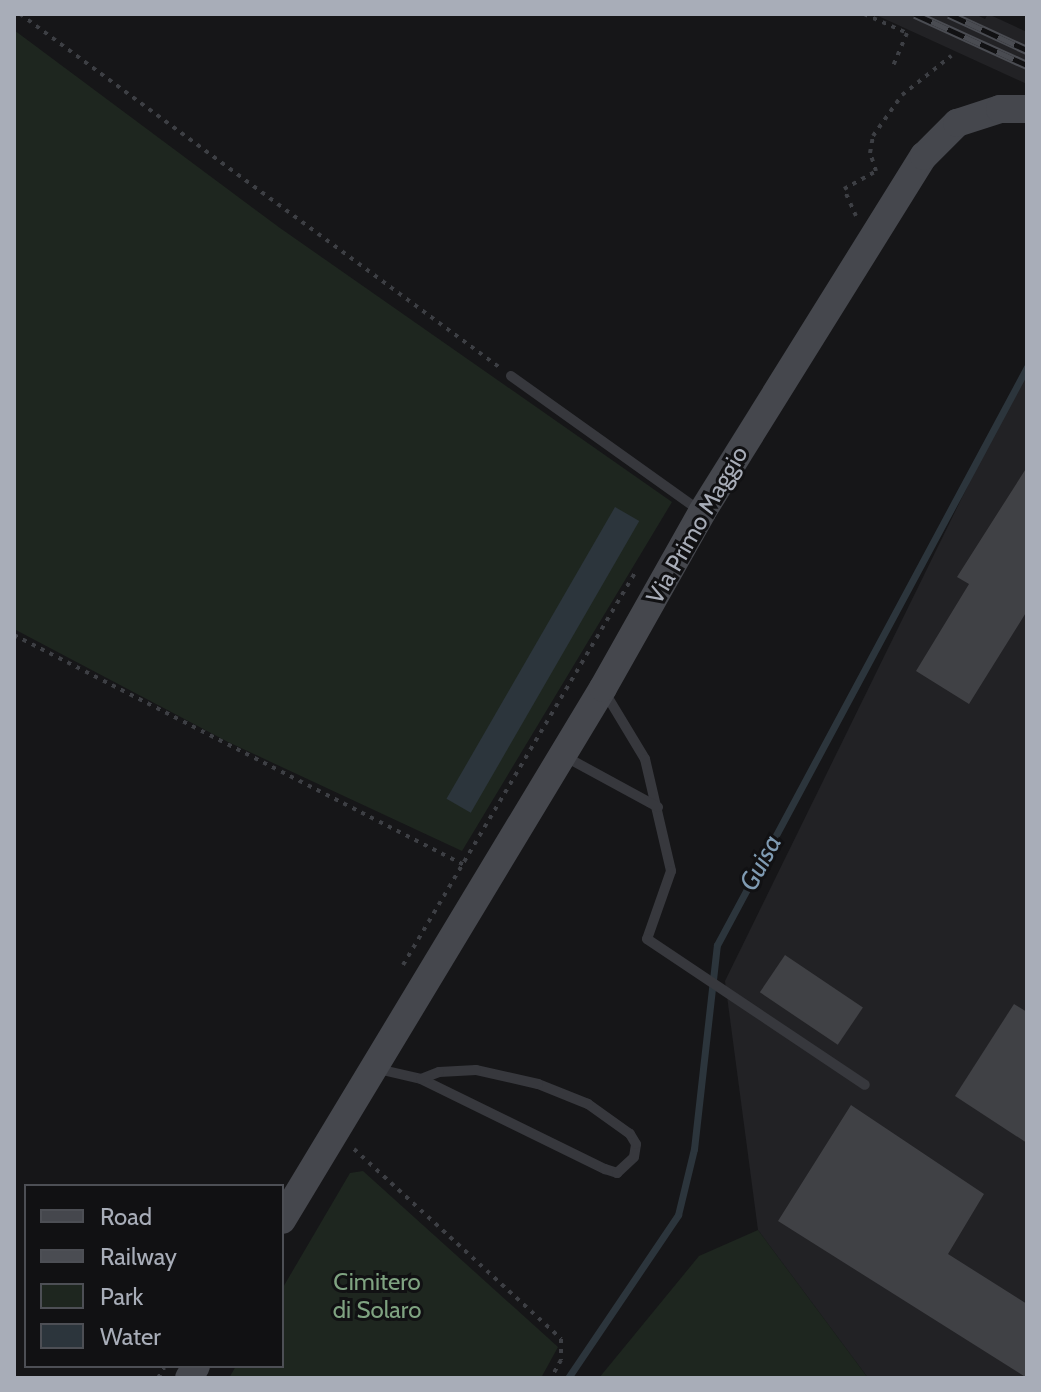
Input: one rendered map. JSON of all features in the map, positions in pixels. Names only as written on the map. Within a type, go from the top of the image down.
[{"type":"street","name":"Via Primo Maggio","points":[[284,1217],[603,688],[702,512],[905,185],[940,135],[957,123],[1000,109],[1027,109]]},
{"type":"lane","points":[[511,376],[702,512]]},
{"type":"lane","points":[[603,688],[645,759],[660,808],[671,871],[647,939],[865,1085]]},
{"type":"lane","points":[[562,755],[660,808]]},
{"type":"lane","points":[[372,1067],[421,1079],[605,1169],[617,1173],[634,1157],[636,1144],[630,1134],[588,1104],[538,1084],[476,1070],[421,1079]]},
{"type":"path","points":[[20,14],[511,376]]},
{"type":"path","points":[[864,14],[907,33],[892,68]]},
{"type":"path","points":[[857,219],[844,189],[876,171],[870,153],[873,136],[902,95],[951,56]]},
{"type":"path","points":[[398,972],[639,565]]},
{"type":"path","points":[[14,635],[462,865],[490,872]]},
{"type":"path","points":[[334,1132],[561,1339],[561,1360],[551,1378]]},
{"type":"shaded area","points":[[874,14],[975,14],[985,19],[988,14],[1027,32],[1027,84]]},
{"type":"shaded area","points":[[1027,365],[1027,1378],[868,1378],[758,1230],[725,981]]},
{"type":"green space","points":[[14,30],[280,228],[672,502],[462,851],[228,742],[14,629]]},
{"type":"green space","name":"Cimitero di Solaro","points":[[363,1171],[558,1347],[541,1378],[229,1378],[235,1368],[284,1368],[284,1286],[350,1173]]},
{"type":"green space","points":[[758,1230],[868,1378],[599,1378],[699,1256]]},
{"type":"water","points":[[615,507],[639,521],[471,813],[447,799]]},
{"type":"building","points":[[1027,467],[1027,611],[969,704],[916,671],[969,584],[957,577]]},
{"type":"building","points":[[785,955],[863,1008],[838,1045],[760,992]]},
{"type":"building","points":[[1014,1004],[1027,1012],[1027,1143],[955,1096]]},
{"type":"building","points":[[851,1105],[984,1194],[948,1254],[1027,1304],[1027,1378],[778,1221]]},
{"type":"waterway","name":"Guisa","points":[[568,1378],[678,1215],[694,1149],[717,945],[1027,367]]},
{"type":"railway","points":[[915,14],[1027,65]]},
{"type":"railway","points":[[949,14],[1027,50]]}]
